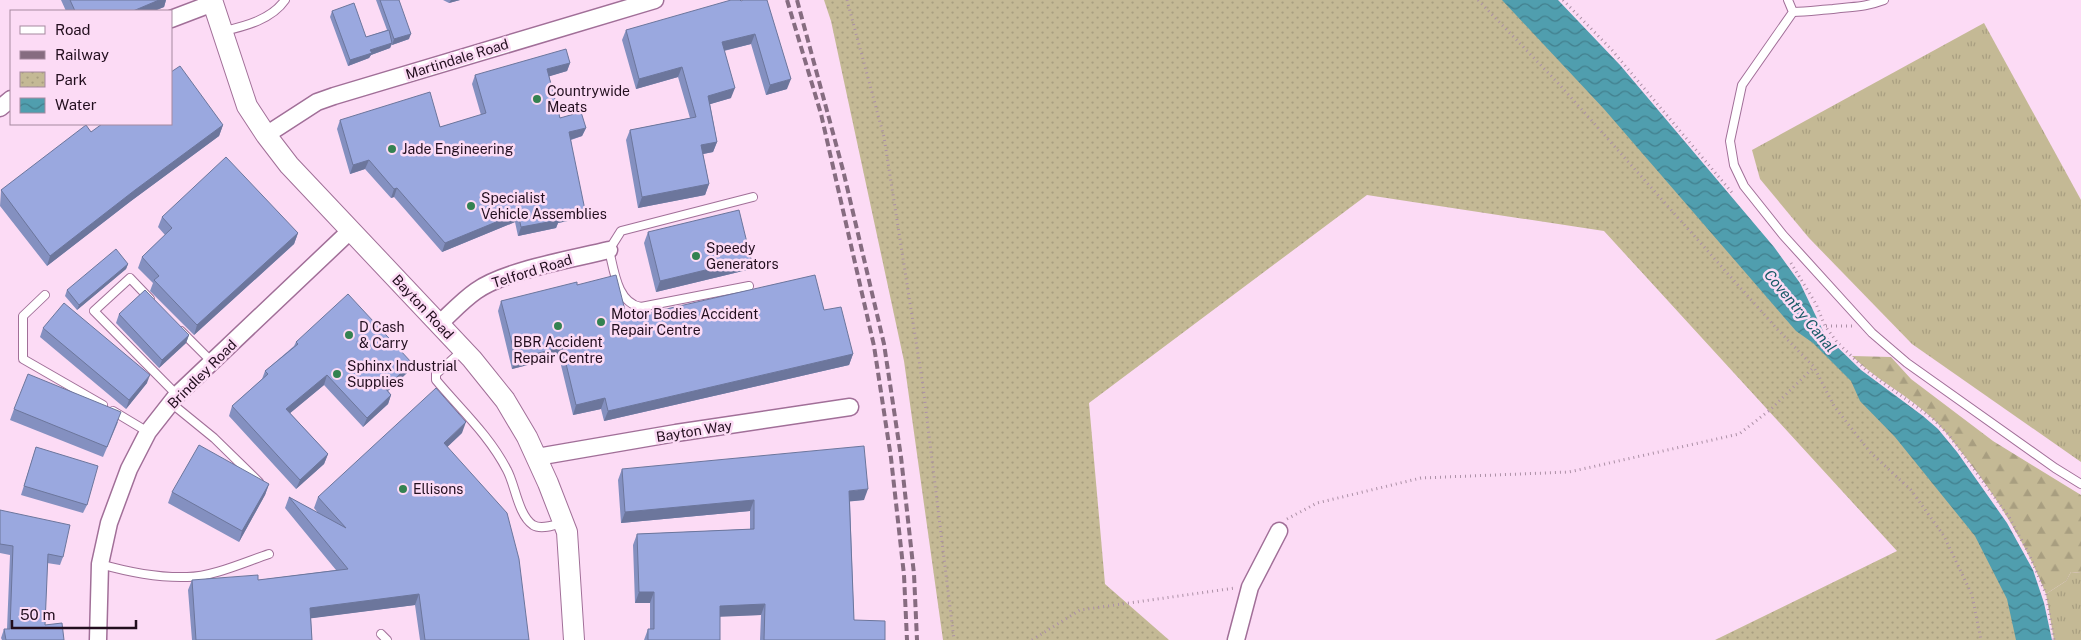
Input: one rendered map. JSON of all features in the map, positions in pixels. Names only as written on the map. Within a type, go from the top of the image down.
[{"type":"street","name":"Martindale Road","points":[[266,135],[317,102],[334,96],[655,0]]},
{"type":"street","name":"Bayton Road","points":[[212,2],[247,106],[266,135],[289,165],[463,350],[505,400],[537,457],[567,532],[574,640]]},
{"type":"street","points":[[172,19],[212,2]]},
{"type":"street","points":[[0,108],[10,100]]},
{"type":"street","name":"Brindley Road","points":[[98,640],[100,564],[112,514],[129,469],[148,432],[174,399],[351,230]]},
{"type":"street","name":"Telford Road","points":[[439,324],[477,290],[500,279],[546,265],[609,250]]},
{"type":"street","name":"Bayton Way","points":[[537,457],[676,433],[850,407]]},
{"type":"street","points":[[1236,640],[1250,587],[1282,526]]},
{"type":"lane","points":[[222,32],[241,28],[270,15],[285,0]]},
{"type":"lane","points":[[1788,0],[1793,12]]},
{"type":"lane","points":[[1793,12],[1812,13],[1834,8],[1866,7],[1884,0]]},
{"type":"lane","points":[[1793,12],[1742,85],[1730,141],[1734,165],[1744,186],[1784,236],[1872,333],[1920,373],[2055,468],[2081,484]]},
{"type":"lane","points":[[749,286],[641,307],[632,305],[624,298],[616,279],[609,250],[621,232],[753,197]]},
{"type":"lane","points":[[157,307],[130,278],[94,312],[174,399],[266,489]]},
{"type":"lane","points":[[45,295],[23,316],[23,359],[148,432]]},
{"type":"lane","points":[[178,328],[212,362]]},
{"type":"lane","points":[[463,350],[436,374],[436,380],[488,438],[508,471],[525,516],[532,524],[540,528],[564,523]]},
{"type":"lane","points":[[100,564],[134,574],[188,578],[212,573],[269,554]]},
{"type":"path","points":[[847,0],[884,137],[923,386],[954,640]]},
{"type":"path","points":[[1478,0],[1560,84],[1778,330],[1814,367],[1834,406],[1870,452],[1911,490],[1944,536],[1972,595],[1982,640]]},
{"type":"path","points":[[1563,0],[1618,57],[1737,198]]},
{"type":"path","points":[[1785,255],[1801,278],[1825,326],[1837,342],[1867,371],[1932,418],[1948,434],[2009,517],[2028,552],[2043,587],[2054,640]]},
{"type":"path","points":[[1282,526],[1317,503],[1421,478],[1569,472],[1738,434],[1770,410],[1814,367]]},
{"type":"path","points":[[1032,640],[1080,610],[1240,587]]},
{"type":"green space","points":[[824,0],[1531,0],[1822,340],[1930,448],[2035,640],[1715,640],[1897,551],[1604,231],[1367,195],[1089,403],[1105,584],[1169,640],[943,640],[904,361],[831,21]]},
{"type":"green space","points":[[1984,23],[2081,200],[2081,462],[1912,344],[1809,238],[1760,179],[1752,150]]},
{"type":"green space","points":[[1852,356],[1891,357],[1911,379],[1993,441],[2081,495],[2081,573],[2071,572],[2066,581],[2046,594],[2039,576],[2003,510],[1952,440],[1923,410],[1871,373]]},
{"type":"green space","points":[[2071,572],[2081,573],[2081,640],[2054,640],[2046,594],[2066,581]]},
{"type":"water","name":"Coventry Canal","points":[[1502,0],[1558,0],[1620,65],[1774,247],[1800,283],[1825,335],[1861,370],[1938,429],[1957,452],[2007,523],[2033,570],[2044,603],[2052,640],[2016,640],[2007,599],[1975,536],[1895,437],[1860,401],[1851,381],[1813,343],[1796,331],[1604,109]]},
{"type":"building","points":[[70,0],[159,0],[135,10],[75,10]]},
{"type":"building","points":[[380,0],[399,0],[411,34],[394,39]]},
{"type":"building","points":[[731,0],[767,0],[791,79],[770,85],[755,34],[722,42],[735,88],[708,96],[717,142],[701,145],[709,184],[642,197],[630,130],[696,117],[682,67],[639,79],[626,30]]},
{"type":"building","points":[[354,3],[366,37],[389,30],[392,43],[370,50],[372,53],[350,60],[332,11]]},
{"type":"building","points":[[566,49],[570,63],[547,69],[560,118],[581,112],[586,128],[569,132],[585,210],[558,216],[559,220],[521,227],[518,213],[445,243],[397,188],[394,189],[369,160],[353,165],[340,120],[430,92],[440,127],[486,113],[475,75]]},
{"type":"building","points":[[180,66],[223,125],[50,256],[1,190],[86,125],[91,132],[101,125],[172,125],[172,71]]},
{"type":"building","points":[[226,157],[298,233],[197,325],[154,280],[159,276],[142,257],[172,228],[162,217]]},
{"type":"building","name":"Speedy Generators","points":[[739,210],[751,259],[660,281],[648,232]]},
{"type":"building","points":[[116,249],[128,264],[79,305],[67,290]]},
{"type":"building","points":[[616,275],[627,318],[815,275],[824,310],[841,307],[853,354],[608,411],[605,398],[576,405],[562,347],[516,359],[501,301],[577,282],[577,285]]},
{"type":"building","points":[[145,290],[189,335],[162,360],[119,314]]},
{"type":"building","points":[[348,294],[412,363],[385,388],[391,395],[367,418],[327,375],[286,409],[328,454],[300,480],[232,406],[268,374],[265,371],[298,344],[296,342]]},
{"type":"building","points":[[64,303],[150,375],[129,400],[43,328]]},
{"type":"building","points":[[28,374],[121,412],[107,447],[14,409]]},
{"type":"building","points":[[436,388],[466,422],[444,443],[507,513],[519,559],[529,640],[425,640],[419,594],[310,608],[312,640],[196,640],[192,580],[258,575],[258,580],[348,569],[289,497],[346,528],[318,497]]},
{"type":"building","points":[[199,445],[269,484],[242,531],[172,492]]},
{"type":"building","points":[[864,446],[868,489],[849,491],[854,620],[885,621],[885,640],[764,640],[765,604],[720,606],[720,640],[648,640],[648,629],[654,629],[654,592],[639,592],[637,534],[754,529],[754,500],[625,512],[622,469]]},
{"type":"building","points":[[36,447],[98,466],[87,505],[24,486]]},
{"type":"building","points":[[0,510],[70,525],[63,557],[48,554],[45,625],[62,623],[64,640],[6,640],[4,629],[10,629],[13,546],[0,544]]},
{"type":"railway","points":[[787,0],[821,114],[874,346],[891,458],[904,575],[907,640]]},
{"type":"railway","points":[[797,0],[843,170],[884,344],[901,457],[914,574],[917,640]]},
{"type":"place","name":"Countrywide Meats","points":[[537,99]]},
{"type":"place","name":"Jade Engineering","points":[[392,149]]},
{"type":"place","name":"Specialist Vehicle Assemblies","points":[[471,206]]},
{"type":"place","name":"Speedy Generators","points":[[696,256]]},
{"type":"place","name":"Motor Bodies Accident Repair Centre","points":[[601,322]]},
{"type":"place","name":"BBR Accident Repair Centre","points":[[558,326]]},
{"type":"place","name":"D Cash & Carry","points":[[349,335]]},
{"type":"place","name":"Sphinx Industrial Supplies","points":[[337,374]]},
{"type":"place","name":"Ellisons","points":[[403,489]]}]
